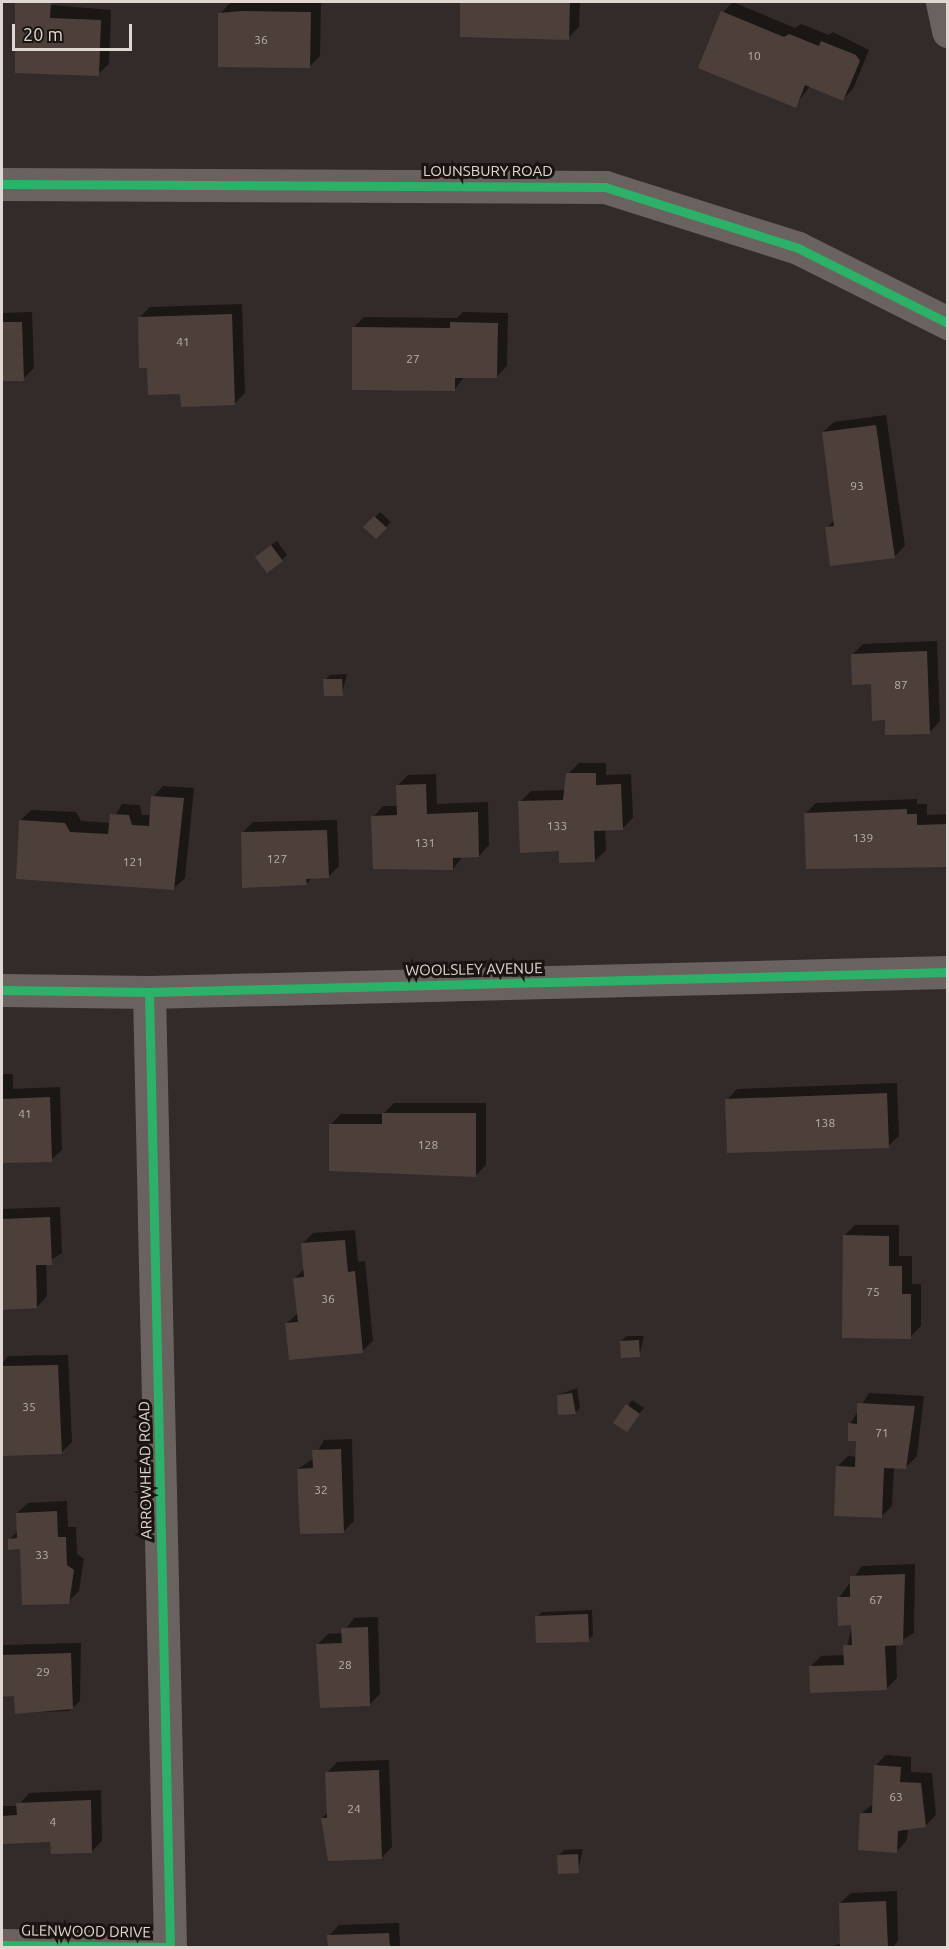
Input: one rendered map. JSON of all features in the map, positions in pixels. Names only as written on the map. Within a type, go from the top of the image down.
[{"type":"street","points":[[942,2],[948,31]]},
{"type":"street","name":"LOUNSBURY ROAD","points":[[2,184],[605,187],[798,248],[948,323]]},
{"type":"street","name":"WOOLSLEY AVENUE","points":[[2,990],[149,992],[948,972]]},
{"type":"street","name":"ARROWHEAD ROAD","points":[[149,992],[170,1947]]},
{"type":"street","name":"GLENWOOD DRIVE","points":[[2,1945],[170,1947]]},
{"type":"building","points":[[15,2],[51,2],[50,18],[101,20],[99,76],[15,73]]},
{"type":"building","points":[[460,2],[570,2],[569,40],[460,37]]},
{"type":"building","points":[[721,11],[784,37],[789,34],[819,46],[821,41],[856,55],[860,61],[843,101],[805,85],[796,108],[698,68]]},
{"type":"building","points":[[311,12],[310,68],[218,67],[218,13]]},
{"type":"building","points":[[232,314],[235,405],[181,407],[180,394],[148,395],[147,368],[139,368],[138,317]]},
{"type":"building","points":[[2,322],[22,322],[24,381],[2,381]]},
{"type":"building","points":[[450,322],[498,323],[497,378],[455,378],[455,391],[352,390],[352,327],[450,328]]},
{"type":"building","points":[[876,425],[895,558],[830,566],[825,527],[834,526],[822,432]]},
{"type":"building","points":[[374,516],[387,528],[376,539],[363,527]]},
{"type":"building","points":[[271,545],[283,561],[267,573],[255,557]]},
{"type":"building","points":[[927,651],[930,734],[885,735],[885,720],[872,721],[871,684],[852,685],[851,654]]},
{"type":"building","points":[[323,679],[342,679],[343,696],[324,696]]},
{"type":"building","points":[[566,773],[596,773],[596,785],[621,784],[623,830],[594,831],[595,862],[559,863],[559,851],[520,853],[518,801],[563,800]]},
{"type":"building","points":[[426,784],[427,814],[478,812],[479,857],[453,858],[453,870],[373,869],[371,816],[397,815],[396,785]]},
{"type":"building","points":[[151,796],[184,798],[174,890],[16,879],[19,820],[65,823],[70,832],[108,834],[110,814],[129,815],[132,825],[149,826]]},
{"type":"building","points":[[907,809],[907,814],[917,814],[917,825],[948,824],[948,867],[806,869],[804,813]]},
{"type":"building","points":[[327,830],[329,878],[306,879],[307,885],[242,888],[241,832]]},
{"type":"building","points":[[887,1093],[889,1148],[727,1153],[725,1099]]},
{"type":"building","points":[[50,1097],[52,1162],[2,1163],[2,1099]]},
{"type":"building","points":[[382,1113],[476,1113],[476,1177],[329,1171],[329,1124],[382,1124]]},
{"type":"building","points":[[50,1217],[52,1265],[36,1265],[37,1308],[2,1310],[2,1219]]},
{"type":"building","points":[[843,1235],[889,1236],[889,1266],[902,1266],[902,1294],[911,1294],[911,1339],[842,1338]]},
{"type":"building","points":[[345,1240],[348,1272],[355,1271],[363,1353],[289,1360],[285,1323],[298,1322],[293,1278],[304,1277],[301,1243]]},
{"type":"building","points":[[639,1340],[640,1357],[621,1358],[620,1341]]},
{"type":"building","points":[[58,1365],[62,1454],[2,1456],[2,1366]]},
{"type":"building","points":[[572,1393],[576,1414],[558,1415],[557,1395]]},
{"type":"building","points":[[857,1403],[915,1406],[906,1469],[884,1468],[882,1518],[834,1516],[836,1466],[855,1467],[856,1441],[848,1441],[848,1423],[857,1424]]},
{"type":"building","points":[[626,1404],[640,1414],[627,1432],[613,1423]]},
{"type":"building","points":[[341,1449],[344,1533],[300,1534],[297,1469],[313,1468],[312,1450]]},
{"type":"building","points":[[57,1511],[58,1537],[66,1537],[67,1565],[74,1570],[69,1604],[22,1605],[20,1549],[8,1550],[8,1539],[17,1538],[16,1513]]},
{"type":"building","points":[[905,1574],[903,1645],[885,1646],[887,1690],[810,1693],[809,1666],[844,1665],[843,1645],[852,1645],[851,1625],[838,1626],[837,1597],[850,1597],[850,1576]]},
{"type":"building","points":[[588,1614],[589,1642],[536,1643],[535,1616]]},
{"type":"building","points":[[368,1627],[370,1706],[320,1708],[316,1644],[342,1643],[341,1628]]},
{"type":"building","points":[[71,1653],[73,1709],[15,1714],[14,1696],[2,1697],[2,1655]]},
{"type":"building","points":[[874,1765],[901,1767],[900,1782],[921,1783],[926,1827],[898,1831],[897,1853],[858,1850],[860,1813],[872,1813]]},
{"type":"building","points":[[379,1770],[382,1859],[328,1861],[321,1818],[327,1818],[325,1772]]},
{"type":"building","points":[[91,1800],[92,1853],[51,1854],[50,1842],[2,1844],[2,1816],[17,1815],[16,1803]]},
{"type":"building","points":[[578,1854],[579,1873],[558,1874],[557,1855]]},
{"type":"building","points":[[886,1901],[888,1948],[840,1948],[839,1903]]},
{"type":"building","points":[[389,1933],[390,1948],[328,1948],[327,1935]]},
{"type":"cycle path","points":[[2,184],[605,187],[798,248],[948,323]]},
{"type":"cycle path","points":[[2,990],[149,992],[948,972]]},
{"type":"cycle path","points":[[2,1945],[170,1947],[149,992]]}]
